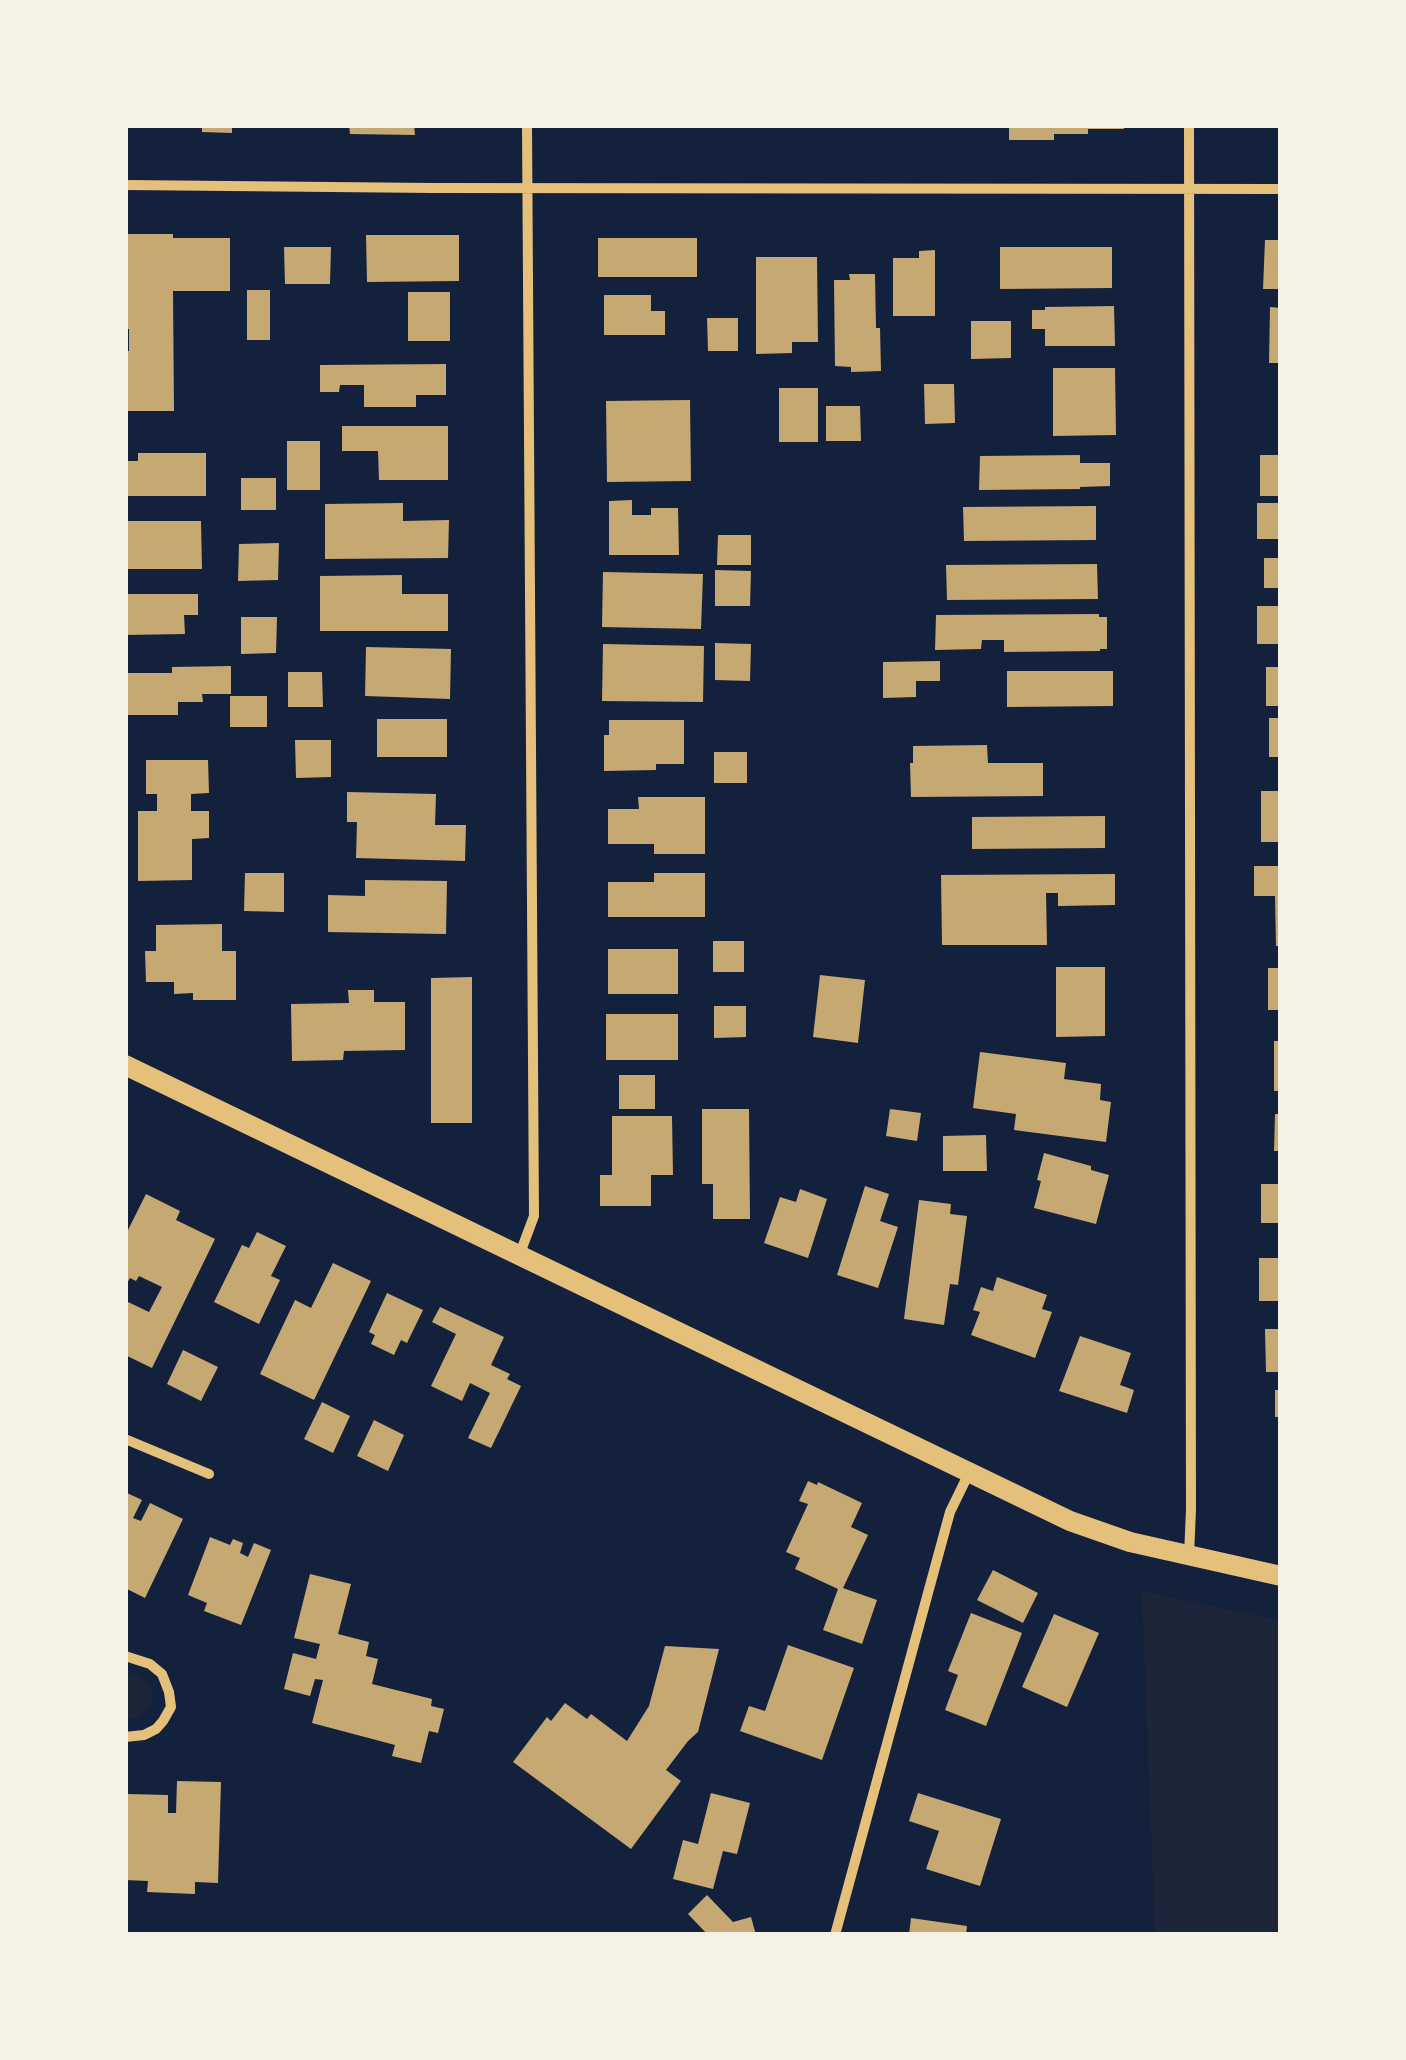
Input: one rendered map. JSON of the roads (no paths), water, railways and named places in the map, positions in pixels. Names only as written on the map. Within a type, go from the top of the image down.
[{"type":"main road","points":[[125,1065],[1070,1521],[1130,1542],[1281,1576]]},
{"type":"street","points":[[520,1256],[534,1216],[527,125]]},
{"type":"street","points":[[1189,125],[1189,1556]]},
{"type":"street","points":[[125,185],[1281,189]]},
{"type":"street","points":[[125,1439],[209,1474]]},
{"type":"street","points":[[835,1935],[950,1512],[969,1472]]},
{"type":"street","points":[[125,1656],[150,1664],[162,1674],[171,1707],[156,1729],[125,1738]]}]
